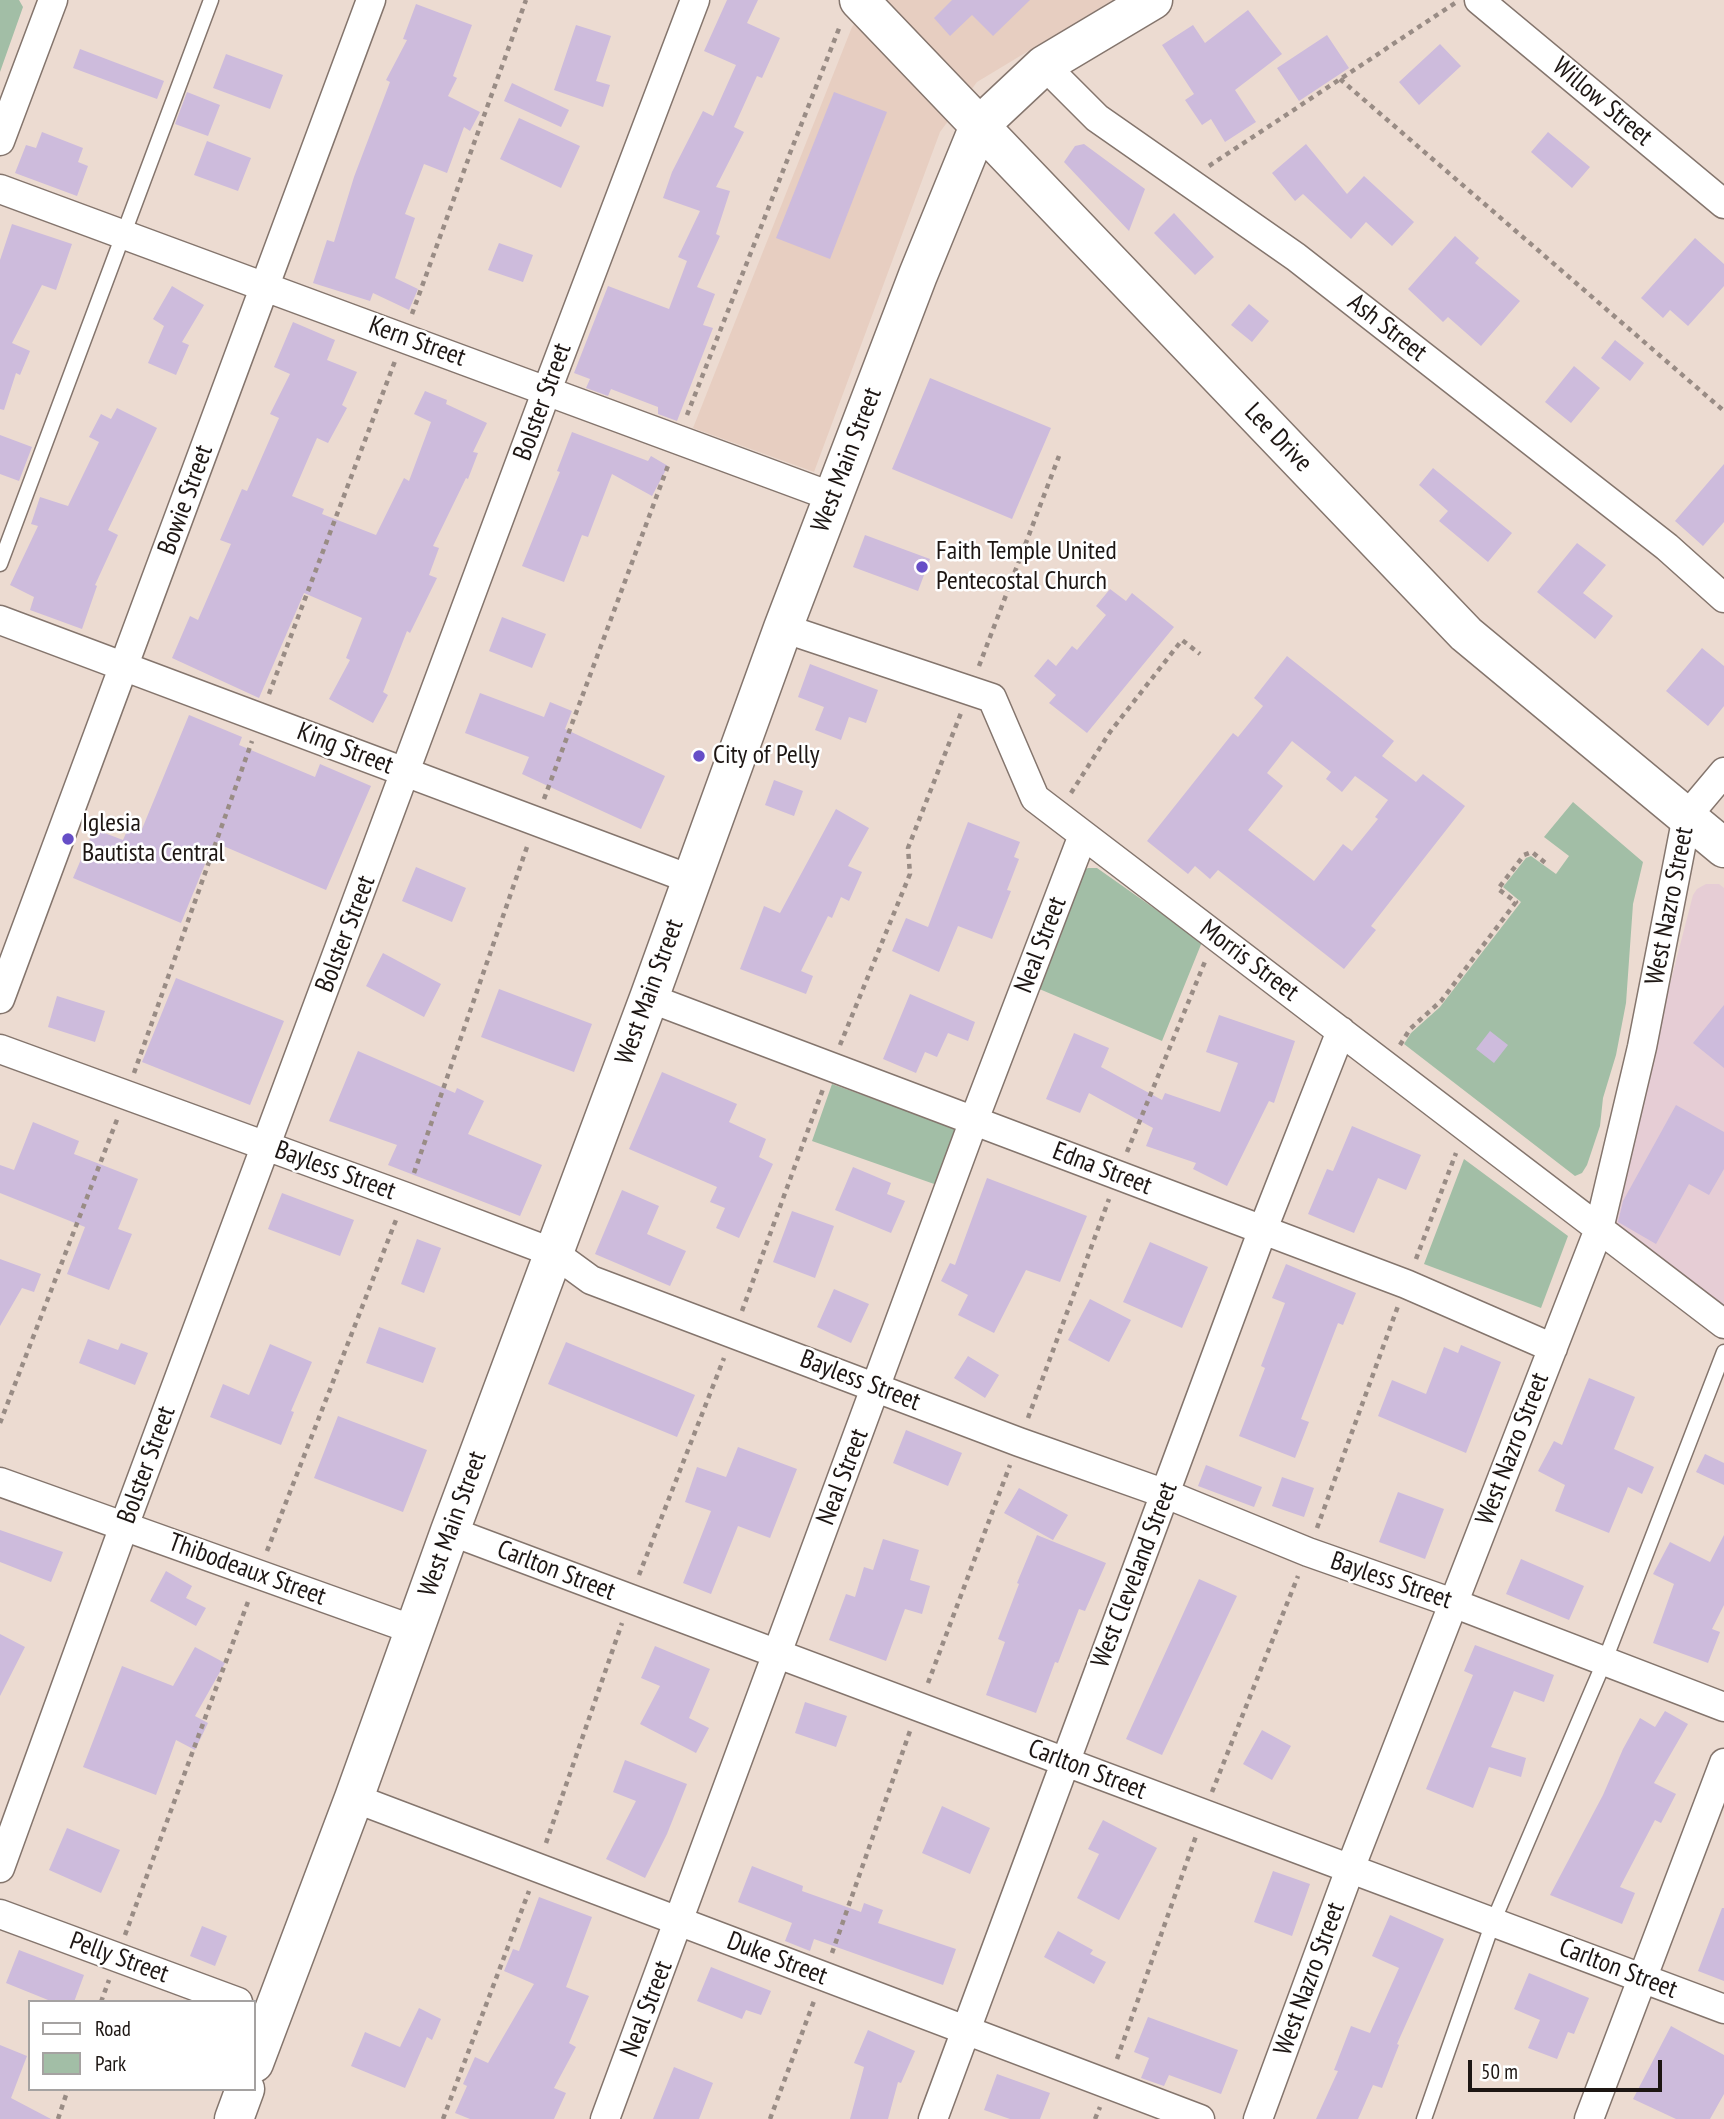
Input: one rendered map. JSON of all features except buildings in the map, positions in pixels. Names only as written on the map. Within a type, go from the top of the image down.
[{"type":"main road","name":"West Main Street","points":[[256,2004],[354,1798],[783,628],[918,275],[979,125],[1044,65],[1153,0]]},
{"type":"main road","name":"Lee Drive","points":[[850,13],[979,125],[1466,634],[1724,848]]},
{"type":"main road","points":[[234,2119],[244,2091]]},
{"type":"street","points":[[0,141],[52,0]]},
{"type":"street","name":"Bowie Street","points":[[0,999],[371,0]]},
{"type":"street","name":"Bolster Street","points":[[0,1868],[124,1526],[695,0]]},
{"type":"street","name":"Willow Street","points":[[1479,0],[1724,204]]},
{"type":"street","name":"Ash Street","points":[[1044,65],[1097,118],[1296,257],[1667,548],[1724,598]]},
{"type":"street","name":"Kern Street","points":[[0,189],[833,497]]},
{"type":"street","name":"King Street","points":[[0,620],[690,879]]},
{"type":"street","name":"Morris Street","points":[[783,628],[992,698],[1035,798],[1724,1324]]},
{"type":"street","name":"West Nazro Street","points":[[1258,2119],[1350,1869],[1599,1229],[1642,1047],[1687,817],[1724,772]]},
{"type":"street","name":"Neal Street","points":[[605,2119],[974,1120],[1083,835]]},
{"type":"street","name":"Edna Street","points":[[649,998],[1406,1284],[1553,1348]]},
{"type":"street","name":"West Cleveland Street","points":[[933,2119],[1263,1229],[1341,1031]]},
{"type":"street","name":"Bayless Street","points":[[0,1049],[405,1197],[554,1254],[591,1280],[1019,1442],[1166,1494],[1308,1552],[1453,1603],[1724,1707]]},
{"type":"street","name":"Thibodeaux Street","points":[[0,1482],[414,1630]]},
{"type":"street","name":"Carlton Street","points":[[450,1531],[1724,2009]]},
{"type":"street","points":[[1589,2119],[1724,1763]]},
{"type":"street","name":"Duke Street","points":[[354,1798],[1200,2119]]},
{"type":"street","name":"Pelly Street","points":[[0,1914],[233,2000]]},
{"type":"lane","points":[[0,564],[211,0]]},
{"type":"lane","points":[[1424,2119],[1493,1922],[1605,1660],[1724,1352]]},
{"type":"path","points":[[1187,180],[1460,0]]},
{"type":"path","points":[[102,2000],[258,1574],[405,1197],[536,821],[678,439],[850,13]]},
{"type":"path","points":[[1340,79],[1724,411]]},
{"type":"path","points":[[443,2119],[538,1868],[630,1599],[734,1332],[831,1068],[910,874],[908,848],[1059,456]]},
{"type":"path","points":[[1080,799],[1070,792],[1110,732],[1182,640],[1200,653]]},
{"type":"path","points":[[1399,1045],[1410,1029],[1441,1001],[1516,902],[1498,888],[1524,855],[1532,852],[1548,865]]},
{"type":"path","points":[[770,2119],[824,1976],[919,1707],[1118,1175],[1215,936]]},
{"type":"path","points":[[1095,2119],[1204,1814],[1308,1552],[1466,1128]]},
{"type":"path","points":[[58,2119],[67,2091]]},
{"type":"shaded area","points":[[873,0],[1113,0],[977,82],[940,132],[814,472],[693,428],[852,27]]},
{"type":"shaded area","points":[[1706,884],[1719,884],[1724,888],[1724,1308],[1609,1220],[1693,895]]},
{"type":"green space","points":[[0,0],[19,0],[23,7],[0,72]]},
{"type":"green space","points":[[1573,802],[1643,862],[1633,904],[1626,1003],[1616,1055],[1603,1098],[1600,1126],[1587,1165],[1582,1173],[1575,1176],[1404,1044],[1411,1033],[1440,1007],[1521,902],[1503,887],[1526,858],[1531,856],[1556,874],[1569,856],[1544,837]]},
{"type":"green space","points":[[1088,868],[1097,868],[1202,942],[1162,1041],[1037,988],[1079,873]]},
{"type":"green space","points":[[832,1084],[957,1129],[937,1185],[812,1141]]},
{"type":"green space","points":[[1464,1159],[1568,1236],[1541,1308],[1424,1264]]},
{"type":"place","name":"Faith Temple United Pentecostal Church","points":[[922,567]]},
{"type":"place","name":"City of Pelly","points":[[699,756]]},
{"type":"place","name":"Iglesia Bautista Central","points":[[68,839]]}]
